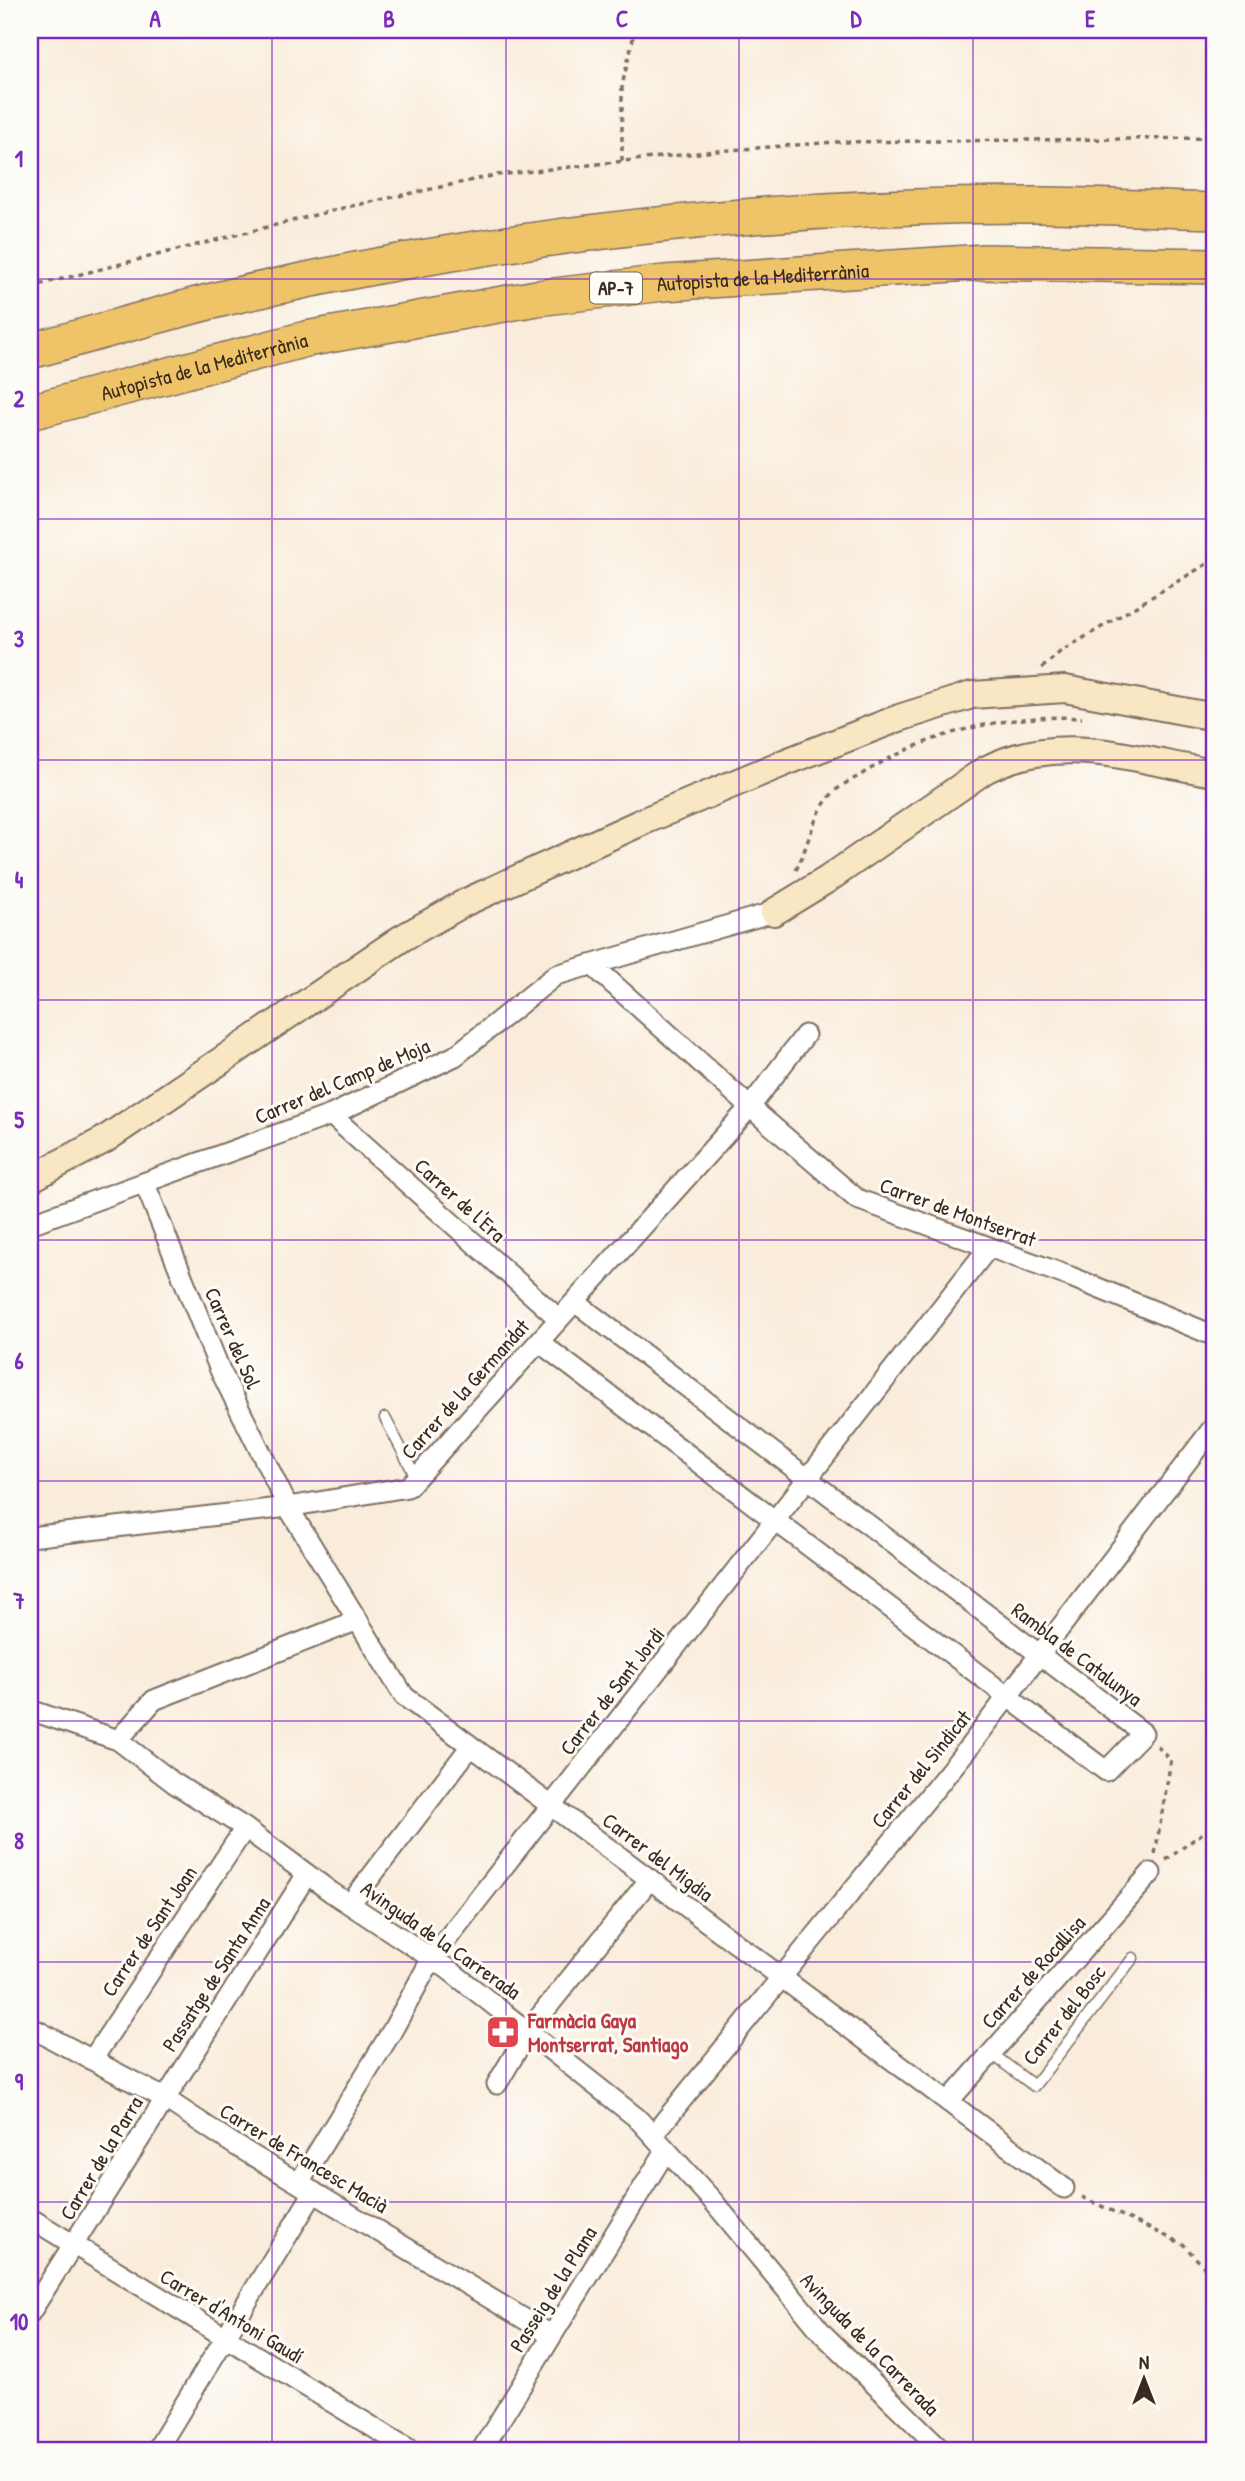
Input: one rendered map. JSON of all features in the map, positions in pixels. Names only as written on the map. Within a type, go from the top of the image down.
[{"type":"highway","points":[[30,351],[233,296],[565,237],[662,226],[827,213],[1028,205],[1215,211]]},
{"type":"highway","name":"Autopista de la Mediterrània","points":[[30,412],[306,339],[588,292],[691,281],[985,262],[1215,267]]},
{"type":"street","points":[[30,1179],[104,1140],[402,938],[478,896],[644,821],[899,718],[972,695],[1065,689],[1215,717]]},
{"type":"street","points":[[774,912],[828,879],[985,770],[1010,757],[1036,752],[1110,751],[1215,773]]},
{"type":"street","name":"Carrer del Camp de Moja","points":[[30,1224],[331,1115],[455,1056],[556,975],[774,912]]},
{"type":"street","name":"Carrer de Montserrat","points":[[592,965],[857,1199],[989,1247],[1215,1336]]},
{"type":"street","name":"Carrer de la Germandat","points":[[30,1537],[288,1507],[408,1487],[750,1107],[805,1035]]},
{"type":"street","name":"Carrer de l'Era","points":[[331,1115],[559,1319]]},
{"type":"street","name":"Carrer del Sol","points":[[145,1184],[220,1370],[288,1507]]},
{"type":"street","name":"Carrer de Sant Jordi","points":[[156,2451],[225,2339],[432,1958],[989,1247]]},
{"type":"street","name":"Rambla de Catalunya","points":[[539,1342],[1106,1771],[1143,1733],[575,1302]]},
{"type":"street","name":"Carrer del Sindicat","points":[[654,2134],[1008,1696],[1215,1425]]},
{"type":"street","name":"Carrer del Migdia","points":[[288,1507],[404,1696],[1064,2188]]},
{"type":"street","points":[[118,1740],[154,1700],[358,1620]]},
{"type":"street","name":"Avinguda de la Carrerada","points":[[30,1710],[118,1740],[174,1783],[245,1828],[350,1904],[432,1958],[529,2031],[654,2134],[665,2152],[713,2202],[823,2334],[943,2451]]},
{"type":"street","points":[[350,1904],[471,1746]]},
{"type":"street","name":"Carrer de Sant Joan","points":[[92,2060],[245,1828]]},
{"type":"street","name":"Carrer de Rocallisa","points":[[948,2102],[1151,1873]]},
{"type":"street","name":"Passatge de Santa Anna","points":[[164,2098],[307,1874]]},
{"type":"street","points":[[497,2084],[529,2031],[650,1879]]},
{"type":"street","name":"Carrer de Francesc Macià","points":[[30,2027],[164,2098],[551,2335]]},
{"type":"street","name":"Carrer de la Parra","points":[[30,2313],[164,2098]]},
{"type":"street","name":"Passeig de la Plana","points":[[481,2451],[665,2152]]},
{"type":"street","name":"Carrer d'Antoni Gaudí","points":[[30,2218],[412,2451]]},
{"type":"lane","points":[[384,1418],[416,1477]]},
{"type":"lane","name":"Carrer del Bosc","points":[[991,2053],[1034,2086],[1133,1958]]},
{"type":"path","points":[[622,160],[622,86],[635,30]]},
{"type":"path","points":[[30,287],[361,204],[497,175],[622,160],[836,142],[1215,138]]},
{"type":"path","points":[[1014,691],[1060,652],[1215,559]]},
{"type":"path","points":[[1143,1733],[1171,1760],[1151,1873]]},
{"type":"path","points":[[1151,1873],[1182,1845],[1215,1824]]},
{"type":"path","points":[[1064,2188],[1183,2244],[1215,2279]]},
{"type":"place","name":"Farmàcia Gaya Montserrat, Santiago","points":[[503,2032]]}]
